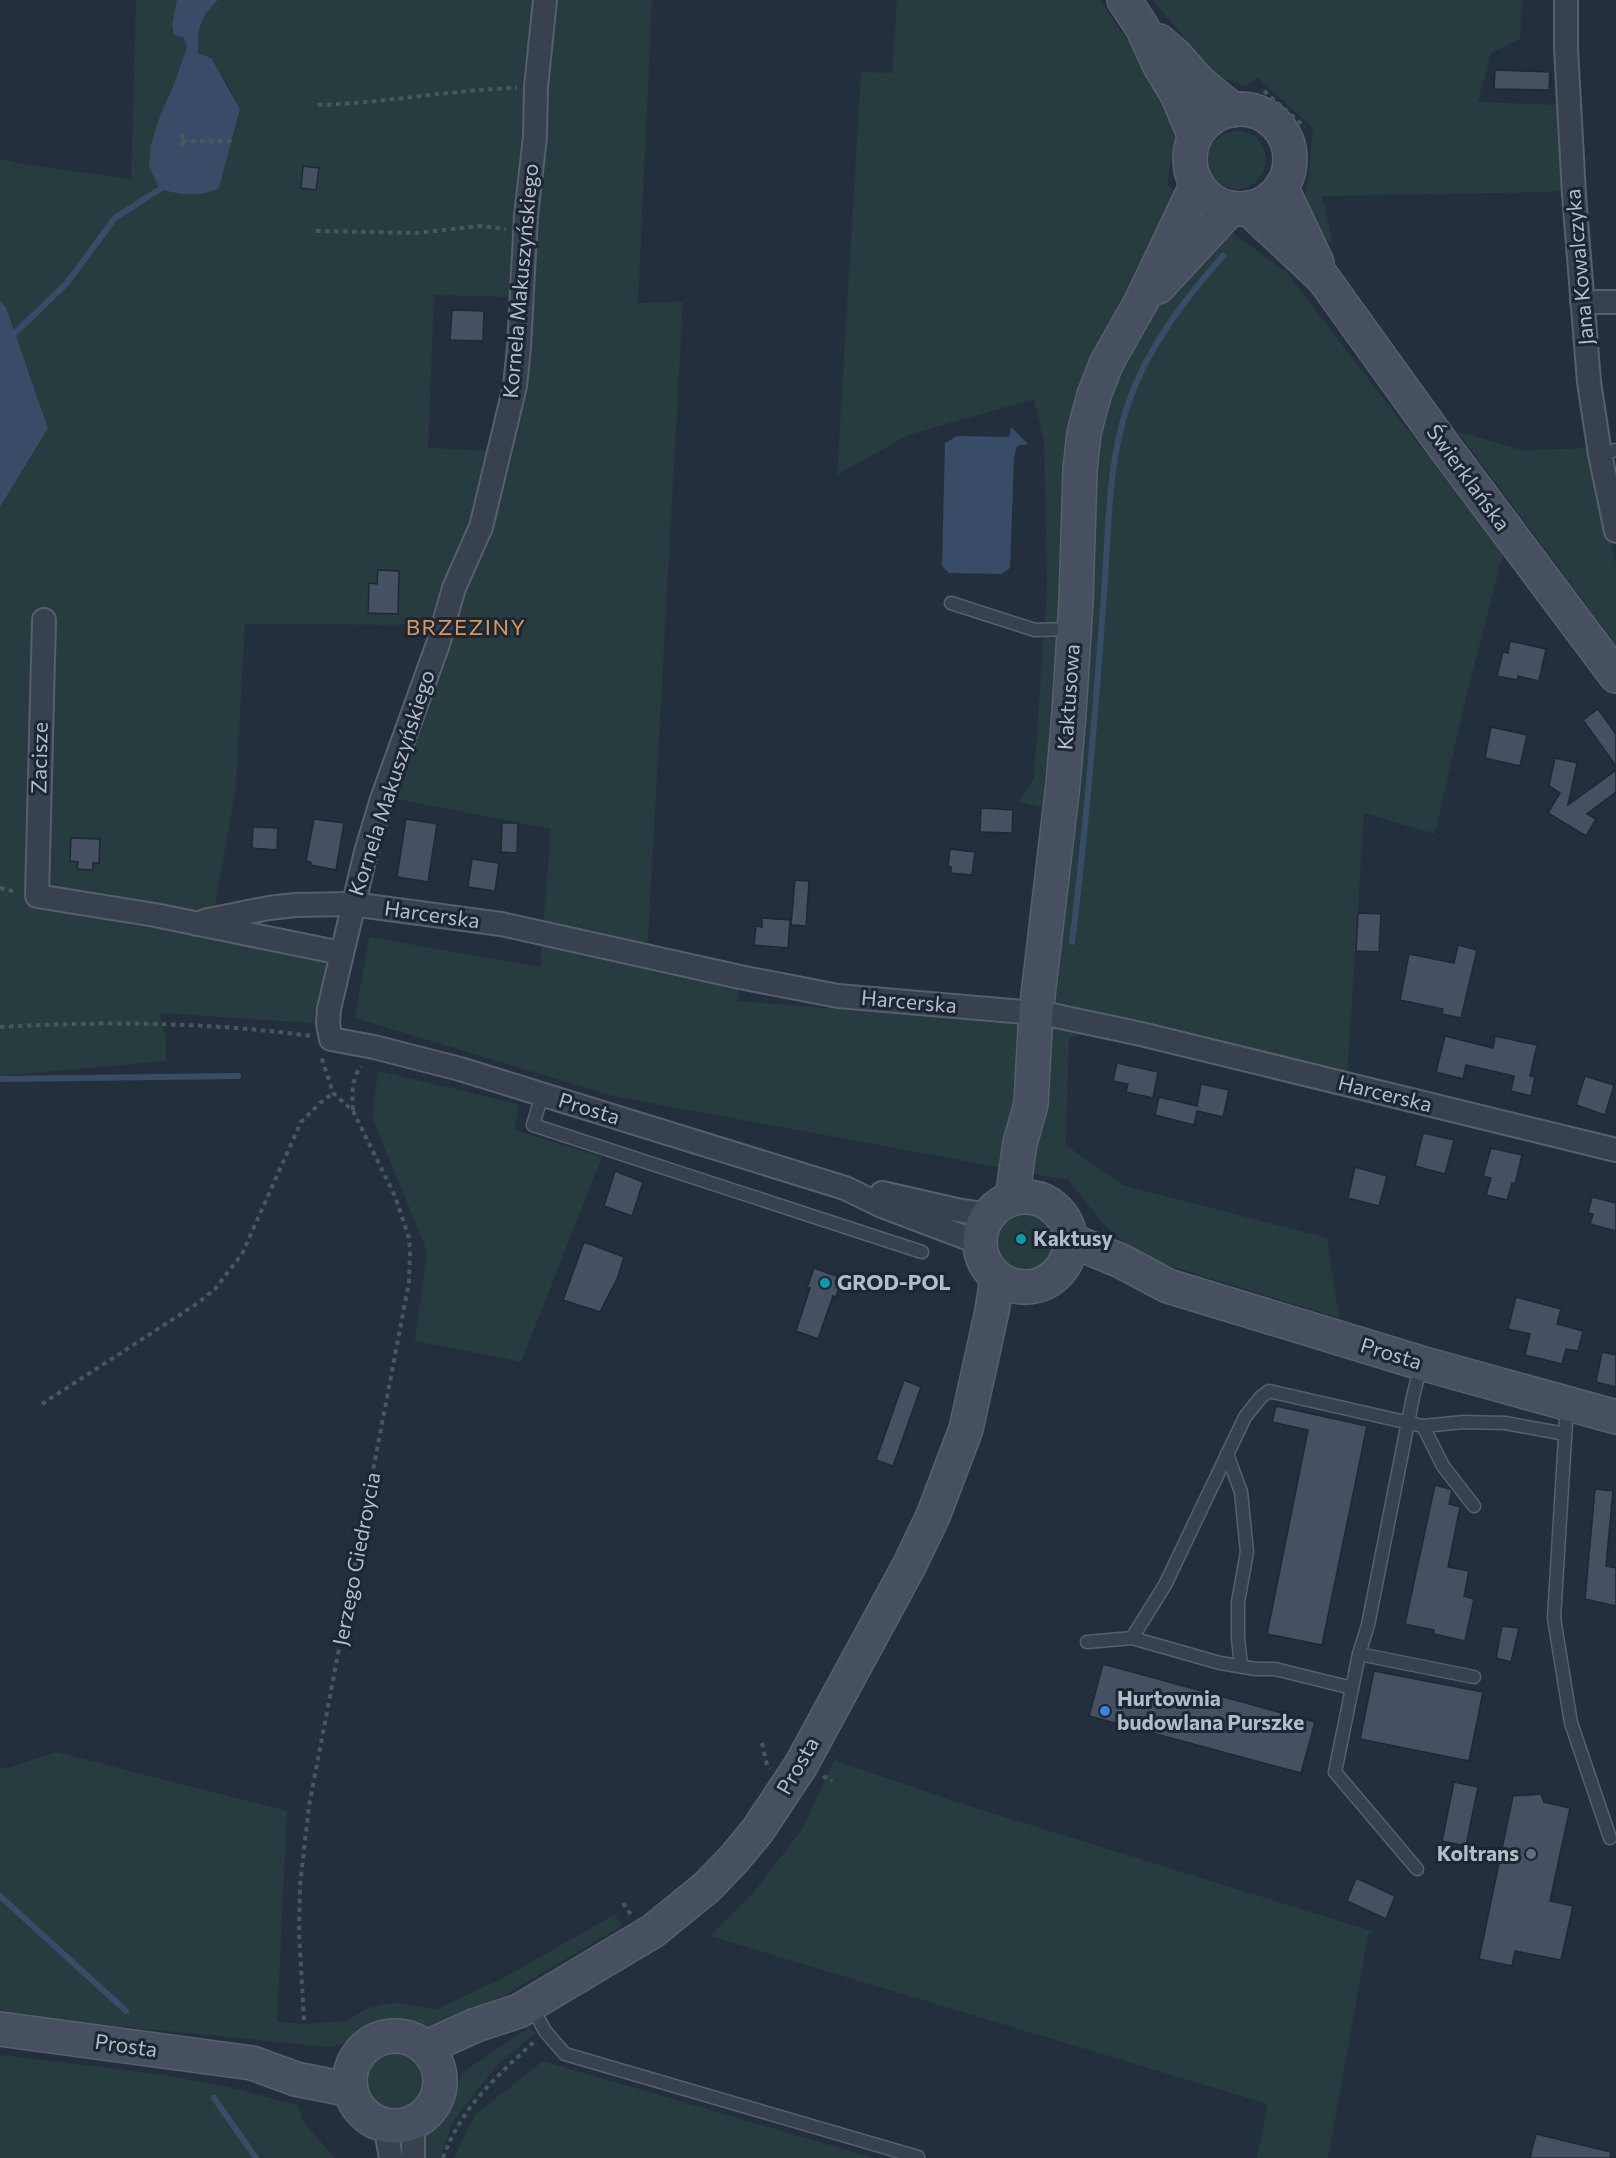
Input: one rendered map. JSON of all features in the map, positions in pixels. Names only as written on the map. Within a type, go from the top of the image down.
[{"type":"street","name":"Kornela Makuszyńskiego","points":[[324,1038],[352,904],[382,799],[438,644],[453,588],[482,528],[515,386],[525,231],[535,137],[536,87],[545,0]]},
{"type":"street","points":[[1124,0],[1142,27],[1160,66],[1178,96],[1195,137]]},
{"type":"street","name":"Jana Kowalczyka","points":[[1566,0],[1568,83],[1589,382],[1608,452],[1616,531]]},
{"type":"street","points":[[1142,27],[1175,55],[1198,81],[1233,110]]},
{"type":"street","points":[[1233,110],[1247,110],[1271,120],[1285,138],[1290,158],[1286,178],[1281,188],[1266,201],[1240,208],[1212,200],[1192,175],[1190,156],[1195,137],[1202,127],[1210,119],[1233,110]]},
{"type":"street","name":"Kaktusowa","points":[[1006,1214],[1020,1143],[1031,1104],[1036,1012],[1064,772],[1074,628],[1080,470],[1084,433],[1094,395],[1107,362],[1141,302],[1197,184]]},
{"type":"street","name":"Świerklańska","points":[[1281,188],[1309,243],[1323,278]]},
{"type":"street","name":"Świerklańska","points":[[1240,208],[1323,278],[1453,458],[1616,676]]},
{"type":"street","name":"Kaktusowa","points":[[1141,302],[1240,208]]},
{"type":"street","points":[[1582,302],[1616,302]]},
{"type":"street","name":"Zacisze","points":[[37,896],[44,620]]},
{"type":"street","name":"Harcerska","points":[[37,896],[197,924],[341,953]]},
{"type":"street","name":"Harcerska","points":[[197,924],[269,908],[352,904],[501,924],[740,977],[838,996],[876,1001],[1036,1012],[1141,1034],[1616,1150]]},
{"type":"street","name":"Prosta","points":[[324,1038],[374,1047],[450,1066],[845,1188],[885,1194],[957,1210],[1006,1214]]},
{"type":"street","points":[[1054,1208],[1064,1219],[1065,1255],[1042,1284],[1011,1282],[984,1262],[1006,1214],[1054,1208]]},
{"type":"street","name":"Prosta","points":[[1065,1255],[1421,1363],[1566,1419],[1616,1416]]},
{"type":"street","name":"Prosta","points":[[432,2060],[480,2033],[531,2015],[667,1920],[723,1871],[758,1830],[801,1765],[909,1566],[947,1484],[981,1390],[1011,1282]]},
{"type":"street","name":"Prosta","points":[[0,2030],[352,2076]]},
{"type":"street","points":[[405,2037],[432,2060],[439,2091],[428,2112],[399,2124],[365,2115],[356,2104],[352,2076],[369,2045],[382,2038],[405,2037]]},
{"type":"street","points":[[391,2158],[399,2124]]},
{"type":"street","points":[[399,2124],[413,2158]]},
{"type":"lane","points":[[951,603],[1035,630],[1074,628]]},
{"type":"lane","points":[[542,1095],[533,1125],[922,1252]]},
{"type":"lane","points":[[1417,1869],[1335,1772],[1421,1363]]},
{"type":"lane","points":[[1132,1638],[1165,1585],[1245,1417],[1261,1396],[1269,1391],[1423,1426],[1464,1422],[1504,1423],[1566,1419],[1554,1618],[1571,1723],[1610,1838]]},
{"type":"lane","points":[[1423,1426],[1443,1466],[1474,1506]]},
{"type":"lane","points":[[1227,1454],[1241,1492],[1247,1552],[1238,1602],[1241,1666]]},
{"type":"lane","points":[[1087,1642],[1132,1638],[1220,1663],[1275,1669],[1352,1688]]},
{"type":"lane","points":[[1359,1654],[1474,1677]]},
{"type":"lane","points":[[531,2015],[565,2054],[918,2157]]},
{"type":"path","points":[[318,105],[359,104],[476,89],[536,87]]},
{"type":"path","points":[[1264,91],[1305,127]]},
{"type":"path","points":[[182,134],[182,147]]},
{"type":"path","points":[[182,141],[232,141]]},
{"type":"path","points":[[316,231],[416,233],[481,226],[525,231]]},
{"type":"path","points":[[0,1027],[99,1023],[176,1025],[285,1032],[324,1038]]},
{"type":"path","name":"Jerzego Giedroycia","points":[[304,2020],[299,1932],[300,1885],[309,1806],[368,1503],[410,1267],[410,1245],[404,1221],[383,1169],[353,1111],[333,1093],[324,1070],[324,1038]]},
{"type":"path","name":"Jerzego Giedroycia","points":[[353,1111],[354,1076],[374,1047]]},
{"type":"path","points":[[42,1404],[198,1303],[215,1289],[242,1254],[301,1122],[333,1093]]},
{"type":"path","points":[[443,2158],[468,2108],[487,2086],[531,2015]]},
{"type":"green space","points":[[136,0],[177,0],[172,24],[174,35],[183,37],[187,47],[160,116],[219,188],[240,109],[224,78],[198,53],[198,37],[203,18],[218,0],[652,0],[638,303],[683,302],[647,956],[733,964],[740,977],[737,1001],[1039,1025],[1044,808],[1019,802],[1034,778],[1047,586],[1044,441],[1034,399],[908,435],[837,475],[861,72],[892,73],[897,0],[1100,0],[1179,117],[1167,185],[1287,273],[1503,554],[1464,705],[1435,834],[1364,813],[1347,1079],[1124,1028],[1069,1037],[1066,1145],[1122,1185],[1327,1238],[1339,1318],[1138,1256],[1101,1221],[1068,1180],[613,1096],[355,1018],[369,937],[540,967],[551,829],[371,794],[431,625],[245,624],[236,788],[212,921],[197,924],[117,896],[129,925],[211,935],[329,961],[328,1024],[159,1013],[166,1038],[166,1061],[0,1076],[0,507],[48,427],[6,307],[0,301],[0,159],[131,179]],"holes":[[[434,295],[515,297],[508,389],[492,451],[428,448]]]},
{"type":"green space","points":[[1153,0],[1522,0],[1520,39],[1491,53],[1478,102],[1559,105],[1562,190],[1322,196],[1333,244],[1323,239],[1303,201],[1308,182],[1313,128],[1258,78],[1245,86],[1215,75]]},
{"type":"green space","points":[[1231,131],[1243,131],[1258,139],[1266,154],[1266,166],[1258,181],[1243,189],[1231,189],[1216,181],[1208,166],[1208,154],[1216,139]]},
{"type":"green space","points":[[1457,431],[1521,450],[1590,448],[1616,565],[1616,645]]},
{"type":"green space","points":[[378,1071],[518,1104],[515,1130],[602,1157],[521,1362],[415,1341],[427,1251],[372,1117]]},
{"type":"green space","points":[[1023,1210],[1035,1212],[1046,1219],[1053,1230],[1055,1242],[1053,1254],[1046,1265],[1035,1272],[1023,1274],[1011,1272],[1000,1265],[993,1254],[991,1242],[993,1230],[1000,1219],[1011,1212]]},
{"type":"green space","points":[[56,1752],[287,1811],[277,2022],[305,2024],[347,2021],[366,2009],[383,2004],[398,2003],[437,2009],[503,1978],[614,1915],[623,1925],[504,1996],[435,2029],[396,2022],[379,2023],[364,2028],[342,2044],[329,2047],[0,2013],[0,1768],[9,1768]]},
{"type":"green space","points":[[834,1760],[956,1802],[1375,1932],[1368,1936],[1328,2158],[1257,2158],[1268,2104],[710,1936],[753,1893],[803,1828]]},
{"type":"green space","points":[[530,2027],[535,2033],[499,2063],[453,2121],[440,2158],[425,2158],[424,2146],[427,2135],[445,2113],[458,2081],[465,2071]]},
{"type":"green space","points":[[394,2050],[406,2052],[416,2059],[423,2069],[425,2081],[423,2093],[416,2103],[406,2110],[394,2112],[382,2110],[372,2103],[365,2093],[363,2081],[365,2069],[372,2059],[382,2052]]},
{"type":"green space","points":[[0,2055],[159,2074],[223,2086],[298,2105],[302,2120],[335,2158],[0,2158]]},
{"type":"green space","points":[[543,2061],[874,2158],[454,2158],[475,2115]]},
{"type":"water","points":[[177,0],[218,0],[203,18],[198,37],[198,53],[211,58],[240,109],[219,188],[197,194],[183,194],[160,189],[149,167],[151,145],[160,116],[187,47],[183,37],[174,35],[172,24]]},
{"type":"water","points":[[0,301],[6,307],[48,428],[0,507]]},
{"type":"water","points":[[1011,427],[1028,444],[1017,446],[1014,458],[1010,568],[1001,574],[949,573],[942,566],[945,443],[957,436],[1009,437]]},
{"type":"building","points":[[1495,70],[1550,72],[1549,90],[1494,89]]},
{"type":"building","points":[[303,166],[319,168],[316,190],[301,188]]},
{"type":"building","points":[[452,310],[484,311],[483,341],[450,340]]},
{"type":"building","points":[[378,570],[399,571],[398,614],[368,613],[369,583],[377,584]]},
{"type":"building","points":[[1510,641],[1546,649],[1539,681],[1518,676],[1517,680],[1497,676],[1503,652],[1508,653]]},
{"type":"building","points":[[1598,709],[1616,734],[1616,766],[1583,720]]},
{"type":"building","points":[[1491,727],[1527,735],[1520,766],[1485,758]]},
{"type":"building","points":[[1555,758],[1577,763],[1568,805],[1616,770],[1616,792],[1587,814],[1596,819],[1586,836],[1548,813],[1560,793],[1549,786]]},
{"type":"building","points":[[981,808],[1013,810],[1012,833],[980,832]]},
{"type":"building","points":[[314,819],[344,823],[336,870],[311,865],[311,862],[306,861]]},
{"type":"building","points":[[406,819],[437,824],[428,882],[397,877]]},
{"type":"building","points":[[502,823],[518,823],[517,853],[501,852]]},
{"type":"building","points":[[253,827],[278,828],[277,850],[252,848]]},
{"type":"building","points":[[71,838],[100,839],[99,863],[93,863],[93,870],[77,869],[78,862],[70,861]]},
{"type":"building","points":[[950,849],[975,852],[972,875],[951,873],[951,867],[948,866]]},
{"type":"building","points":[[472,859],[499,863],[495,891],[468,887]]},
{"type":"building","points":[[795,880],[809,881],[806,926],[791,925]]},
{"type":"building","points":[[1358,913],[1381,914],[1379,952],[1356,951]]},
{"type":"building","points":[[762,918],[790,920],[788,948],[754,945],[756,926],[762,927]]},
{"type":"building","points":[[1458,945],[1477,950],[1461,1018],[1442,1014],[1443,1009],[1400,1000],[1409,954],[1454,963]]},
{"type":"building","points":[[1445,1036],[1493,1048],[1495,1036],[1537,1045],[1530,1076],[1535,1077],[1531,1096],[1511,1091],[1514,1076],[1466,1065],[1463,1079],[1436,1072]]},
{"type":"building","points":[[1117,1063],[1158,1072],[1153,1098],[1126,1092],[1128,1084],[1113,1081]]},
{"type":"building","points":[[1585,1076],[1614,1085],[1605,1115],[1576,1105]]},
{"type":"building","points":[[1201,1084],[1229,1090],[1223,1117],[1197,1111],[1194,1125],[1155,1115],[1159,1097],[1197,1106]]},
{"type":"building","points":[[1423,1133],[1454,1140],[1445,1174],[1415,1166]]},
{"type":"building","points":[[1491,1148],[1522,1155],[1515,1184],[1512,1183],[1507,1200],[1486,1195],[1491,1178],[1483,1176]]},
{"type":"building","points":[[1355,1167],[1387,1176],[1379,1206],[1348,1198]]},
{"type":"building","points":[[615,1171],[643,1182],[632,1216],[604,1206]]},
{"type":"building","points":[[1592,1197],[1616,1203],[1616,1231],[1590,1224],[1593,1214],[1588,1213]]},
{"type":"building","points":[[584,1242],[624,1257],[617,1279],[600,1312],[563,1300]]},
{"type":"building","points":[[814,1268],[842,1278],[818,1339],[796,1331]]},
{"type":"building","points":[[1516,1297],[1561,1309],[1557,1324],[1583,1331],[1578,1351],[1566,1349],[1562,1364],[1525,1355],[1530,1334],[1508,1329]]},
{"type":"building","points":[[1602,1352],[1616,1355],[1616,1387],[1596,1382]]},
{"type":"building","points":[[904,1380],[921,1387],[893,1466],[876,1460]]},
{"type":"building","points":[[1276,1406],[1367,1426],[1322,1645],[1267,1634],[1308,1430],[1272,1422]]},
{"type":"building","points":[[1435,1485],[1450,1489],[1452,1491],[1449,1504],[1460,1507],[1448,1567],[1469,1571],[1464,1596],[1474,1599],[1465,1641],[1434,1634],[1434,1630],[1405,1624]]},
{"type":"building","points":[[1595,1489],[1613,1491],[1606,1566],[1616,1568],[1616,1606],[1585,1599]]},
{"type":"building","points":[[1502,1626],[1519,1628],[1511,1662],[1496,1658]]},
{"type":"building","points":[[1103,1664],[1315,1722],[1301,1773],[1089,1716]]},
{"type":"building","points":[[1374,1671],[1483,1692],[1469,1761],[1360,1739]]},
{"type":"building","points":[[1454,1782],[1478,1787],[1466,1846],[1442,1841]]},
{"type":"building","name":"Koltrans","points":[[1541,1794],[1544,1802],[1570,1808],[1550,1901],[1573,1906],[1561,1960],[1515,1951],[1512,1966],[1479,1959],[1513,1796]]},
{"type":"building","points":[[1356,1878],[1395,1896],[1386,1919],[1347,1901]]},
{"type":"building","points":[[1536,2134],[1611,2152],[1610,2158],[1530,2158]]},
{"type":"waterway","points":[[15,333],[67,283],[115,218],[160,189]]},
{"type":"waterway","points":[[1072,942],[1093,733],[1112,479],[1121,429],[1136,383],[1156,344],[1181,307],[1223,256]]},
{"type":"waterway","points":[[0,1079],[238,1076]]},
{"type":"waterway","points":[[0,1896],[126,2011]]},
{"type":"waterway","points":[[214,2098],[256,2158]]},
{"type":"place","name":"Kaktusy","points":[[1021,1239]]},
{"type":"place","name":"GROD-POL","points":[[825,1283]]},
{"type":"place","name":"Hurtownia budowlana Purszke","points":[[1105,1711]]},
{"type":"place","name":"Koltrans","points":[[1531,1854]]},
{"type":"district","name":"BRZEZINY","points":[[466,627]]}]
